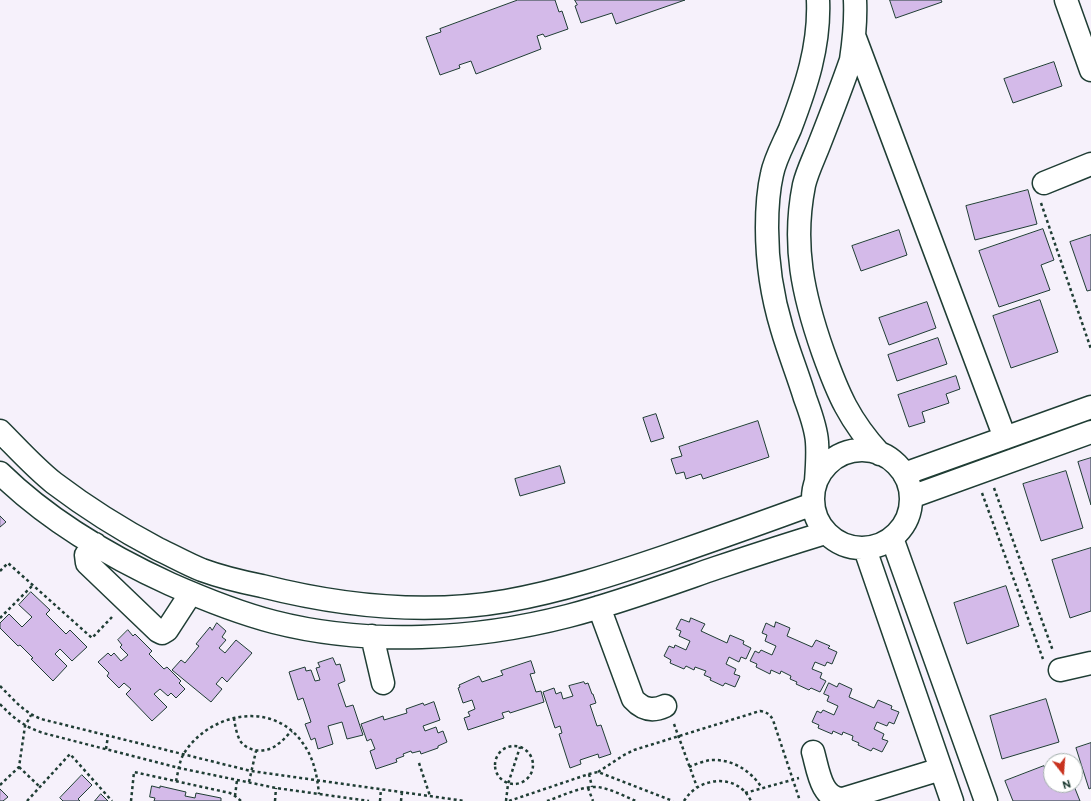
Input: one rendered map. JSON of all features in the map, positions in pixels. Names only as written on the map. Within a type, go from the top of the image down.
[{"type":"street","points":[[816,481],[828,463],[848,452],[858,450],[880,454],[890,459],[898,466],[909,485],[911,497],[907,520],[901,530],[892,538],[880,545],[865,548],[851,547],[837,542],[826,533],[816,520],[813,504],[813,492],[816,481],[818,461],[814,423],[782,330],[770,280],[767,226],[772,172],[808,79],[818,32],[818,0]]},
{"type":"street","points":[[854,0],[856,17],[855,38],[851,60],[804,183],[799,229],[799,252],[805,297],[811,320],[833,382],[852,420],[865,438],[880,454]]},
{"type":"street","points":[[1068,0],[1091,70]]},
{"type":"street","points":[[855,38],[1005,438]]},
{"type":"street","points":[[1044,183],[1091,164]]},
{"type":"street","points":[[904,474],[1091,407]]},
{"type":"street","points":[[0,431],[52,481],[80,502],[121,528],[170,555],[202,570],[243,582],[298,594],[369,605],[423,607],[470,605],[537,595],[570,587],[619,572],[813,504]]},
{"type":"street","points":[[911,497],[1091,432]]},
{"type":"street","points":[[0,473],[43,509],[95,544],[152,575],[190,593],[274,622],[323,631],[372,636],[438,636],[477,632],[535,623],[628,599],[716,568],[826,533]]},
{"type":"street","points":[[892,538],[986,801]]},
{"type":"street","points":[[95,544],[86,556],[87,563],[158,631],[162,633],[167,630],[190,593]]},
{"type":"street","points":[[865,548],[952,801]]},
{"type":"street","points":[[598,607],[633,699],[642,707],[648,709],[662,707]]},
{"type":"street","points":[[372,636],[383,683]]},
{"type":"street","points":[[1060,670],[1091,663]]},
{"type":"street","points":[[816,762],[826,791],[833,798],[843,799],[941,769]]},
{"type":"path","points":[[1044,183],[1038,193],[1039,198],[1091,349]]},
{"type":"path","points":[[981,472],[1042,659],[1050,667],[1060,670]]},
{"type":"path","points":[[981,472],[1060,670]]},
{"type":"path","points":[[0,571],[8,563],[92,638],[126,602]]},
{"type":"path","points":[[0,618],[32,586]]},
{"type":"path","points":[[0,686],[25,711],[38,718],[251,771],[465,801]]},
{"type":"path","points":[[0,704],[25,726],[44,733],[179,768],[276,788],[369,801]]},
{"type":"path","points":[[662,707],[674,723],[697,787]]},
{"type":"path","points":[[520,747],[508,784],[508,801],[598,772],[634,750],[760,711],[771,716],[773,720],[800,801]]},
{"type":"path","points":[[0,786],[19,767],[25,726],[31,715]]},
{"type":"path","points":[[176,781],[184,754],[194,741],[207,729],[218,723],[234,718],[249,716],[268,718],[280,722],[302,741],[315,766],[319,794]]},
{"type":"path","points":[[234,718],[235,726],[241,742],[256,751],[278,745],[292,731]]},
{"type":"path","points":[[106,749],[108,735]]},
{"type":"path","points":[[512,746],[520,747],[531,756],[533,764],[532,771],[529,778],[523,782],[508,784],[497,774],[495,767],[496,760],[499,753],[505,748],[512,746]]},
{"type":"path","points":[[249,782],[256,751]]},
{"type":"path","points":[[27,801],[70,754],[112,801]]},
{"type":"path","points":[[689,767],[710,760],[732,763],[749,773],[762,788]]},
{"type":"path","points":[[745,793],[792,779],[816,762]]},
{"type":"path","points":[[419,763],[430,796]]},
{"type":"path","points":[[19,767],[40,787]]},
{"type":"path","points":[[131,801],[134,772],[236,796],[241,801]]},
{"type":"path","points":[[598,772],[673,801]]},
{"type":"path","points":[[589,774],[592,787]]},
{"type":"path","points":[[236,796],[237,780]]},
{"type":"path","points":[[684,801],[697,787],[711,781],[719,781],[735,785],[745,793],[751,801]]},
{"type":"path","points":[[547,801],[592,787],[607,790],[636,801]]},
{"type":"path","points":[[274,801],[276,788]]},
{"type":"path","points":[[588,788],[593,801]]},
{"type":"path","points":[[380,801],[381,789]]},
{"type":"path","points":[[401,801],[402,792]]},
{"type":"path","points":[[336,801],[338,796]]},
{"type":"path","points":[[562,796],[564,801]]},
{"type":"building","points":[[518,0],[555,0],[559,12],[562,11],[568,29],[545,37],[543,34],[537,36],[541,49],[476,74],[471,61],[459,65],[460,68],[440,75],[426,37],[441,32],[440,29]]},
{"type":"building","points":[[575,0],[685,0],[616,24],[612,13],[581,23],[575,6],[577,5]]},
{"type":"building","points":[[890,0],[941,0],[942,2],[896,18]]},
{"type":"building","points":[[1054,62],[1062,86],[1013,103],[1004,79]]},
{"type":"building","points":[[1028,190],[1037,224],[975,240],[966,206]]},
{"type":"building","points":[[1043,229],[1054,260],[1041,265],[1050,290],[999,307],[979,251]]},
{"type":"building","points":[[899,230],[907,255],[861,271],[852,246]]},
{"type":"building","points":[[1091,235],[1091,290],[1087,291],[1070,242]]},
{"type":"building","points":[[1040,300],[1058,352],[1011,368],[993,316]]},
{"type":"building","points":[[927,302],[936,328],[889,345],[879,318]]},
{"type":"building","points":[[938,338],[947,364],[897,381],[888,355]]},
{"type":"building","points":[[956,376],[960,389],[946,394],[949,403],[922,412],[925,422],[909,427],[898,395]]},
{"type":"building","points":[[656,414],[664,438],[651,442],[643,418]]},
{"type":"building","points":[[758,421],[769,457],[703,479],[701,474],[686,479],[684,472],[676,474],[671,459],[682,456],[679,447]]},
{"type":"building","points":[[1091,458],[1091,505],[1078,462]]},
{"type":"building","points":[[560,466],[565,483],[520,496],[515,479]]},
{"type":"building","points":[[1066,471],[1083,528],[1041,541],[1023,484]]},
{"type":"building","points":[[0,516],[6,522],[0,527]]},
{"type":"building","points":[[1091,548],[1091,611],[1070,618],[1052,560]]},
{"type":"building","points":[[1006,586],[1019,626],[967,644],[954,603]]},
{"type":"building","points":[[31,592],[50,610],[46,614],[66,634],[70,630],[87,647],[72,661],[60,649],[55,654],[67,666],[53,681],[31,659],[33,658],[20,645],[18,646],[0,628],[0,623],[9,614],[22,627],[32,617],[19,605]]},
{"type":"building","points":[[691,618],[705,624],[701,631],[727,643],[730,635],[744,641],[743,644],[751,648],[746,659],[741,657],[739,662],[729,657],[726,664],[736,669],[734,674],[740,676],[735,687],[725,683],[723,686],[710,680],[711,678],[704,675],[706,671],[695,667],[694,670],[686,666],[684,669],[670,663],[671,660],[664,656],[669,646],[674,648],[675,645],[686,650],[690,641],[679,636],[681,631],[676,629],[681,619],[689,622]]},
{"type":"building","points":[[776,622],[790,628],[787,636],[812,647],[816,640],[830,646],[828,648],[837,652],[832,664],[827,662],[825,666],[815,662],[812,669],[822,673],[820,678],[826,681],[820,692],[811,688],[809,690],[796,684],[797,682],[790,679],[791,676],[781,671],[780,674],[771,670],[770,674],[756,667],[757,664],[750,661],[755,651],[759,653],[761,650],[772,655],[776,646],[765,641],[767,635],[762,633],[766,623],[774,627]]},
{"type":"building","points":[[217,623],[226,631],[222,637],[226,640],[219,648],[225,653],[236,640],[252,653],[227,682],[222,677],[216,684],[222,689],[211,702],[172,670],[181,660],[185,663],[199,646],[196,644],[210,627],[212,630]]},
{"type":"building","points":[[128,630],[133,636],[135,634],[152,651],[149,654],[164,669],[167,667],[181,681],[179,683],[185,689],[176,698],[171,693],[168,696],[160,689],[154,694],[167,707],[152,721],[126,694],[131,689],[124,683],[119,688],[107,676],[109,673],[98,662],[108,653],[111,656],[114,653],[121,661],[128,655],[120,647],[122,645],[118,640]]},
{"type":"building","points":[[333,658],[336,665],[340,664],[345,681],[338,684],[346,707],[353,705],[363,735],[347,739],[342,722],[328,726],[333,744],[318,749],[315,738],[311,740],[305,724],[311,722],[303,698],[298,700],[289,672],[305,667],[306,671],[311,670],[315,681],[320,680],[316,668],[320,667],[318,663]]},
{"type":"building","points":[[531,661],[535,673],[530,674],[536,692],[541,691],[544,702],[510,713],[509,711],[502,713],[504,718],[468,730],[464,718],[470,716],[468,712],[475,709],[472,700],[463,703],[458,688],[460,687],[459,685],[479,676],[482,682],[503,675],[501,671]]},
{"type":"building","points":[[584,682],[585,684],[588,683],[593,694],[596,703],[590,705],[597,726],[601,725],[611,754],[599,758],[598,754],[580,760],[581,764],[570,768],[559,734],[562,733],[560,726],[555,728],[543,692],[554,688],[556,694],[561,692],[563,699],[573,696],[569,686]]},
{"type":"building","points":[[829,683],[837,687],[839,683],[852,689],[849,697],[874,708],[878,700],[892,706],[891,709],[899,712],[894,724],[889,722],[887,726],[877,722],[874,729],[884,734],[882,739],[888,741],[882,752],[873,748],[871,751],[858,745],[859,743],[852,740],[853,736],[843,732],[842,735],[833,731],[832,734],[818,728],[819,725],[812,722],[817,711],[821,713],[823,710],[834,715],[838,706],[827,701],[829,696],[824,694]]},
{"type":"building","points":[[1046,699],[1059,742],[1002,759],[990,716]]},
{"type":"building","points":[[434,702],[440,720],[423,726],[425,731],[436,727],[438,733],[443,731],[447,742],[438,746],[438,748],[421,754],[420,751],[412,753],[411,751],[403,754],[404,756],[396,759],[397,762],[376,769],[370,751],[375,749],[371,739],[367,741],[361,724],[383,716],[384,720],[407,713],[406,709],[423,703],[424,705]]},
{"type":"building","points":[[1091,743],[1091,788],[1089,789],[1083,770],[1083,753],[1078,753],[1076,748]]},
{"type":"building","points":[[1043,766],[1043,793],[1077,793],[1080,801],[1013,801],[1005,781]]},
{"type":"building","points":[[82,775],[92,785],[78,799],[80,801],[63,801],[60,798]]},
{"type":"building","points":[[152,786],[160,788],[160,786],[186,792],[185,796],[195,798],[196,793],[221,798],[221,801],[154,801],[155,798],[150,797]]},
{"type":"building","points":[[0,789],[8,797],[3,801],[0,801]]},
{"type":"building","points":[[101,794],[108,801],[95,801]]}]
